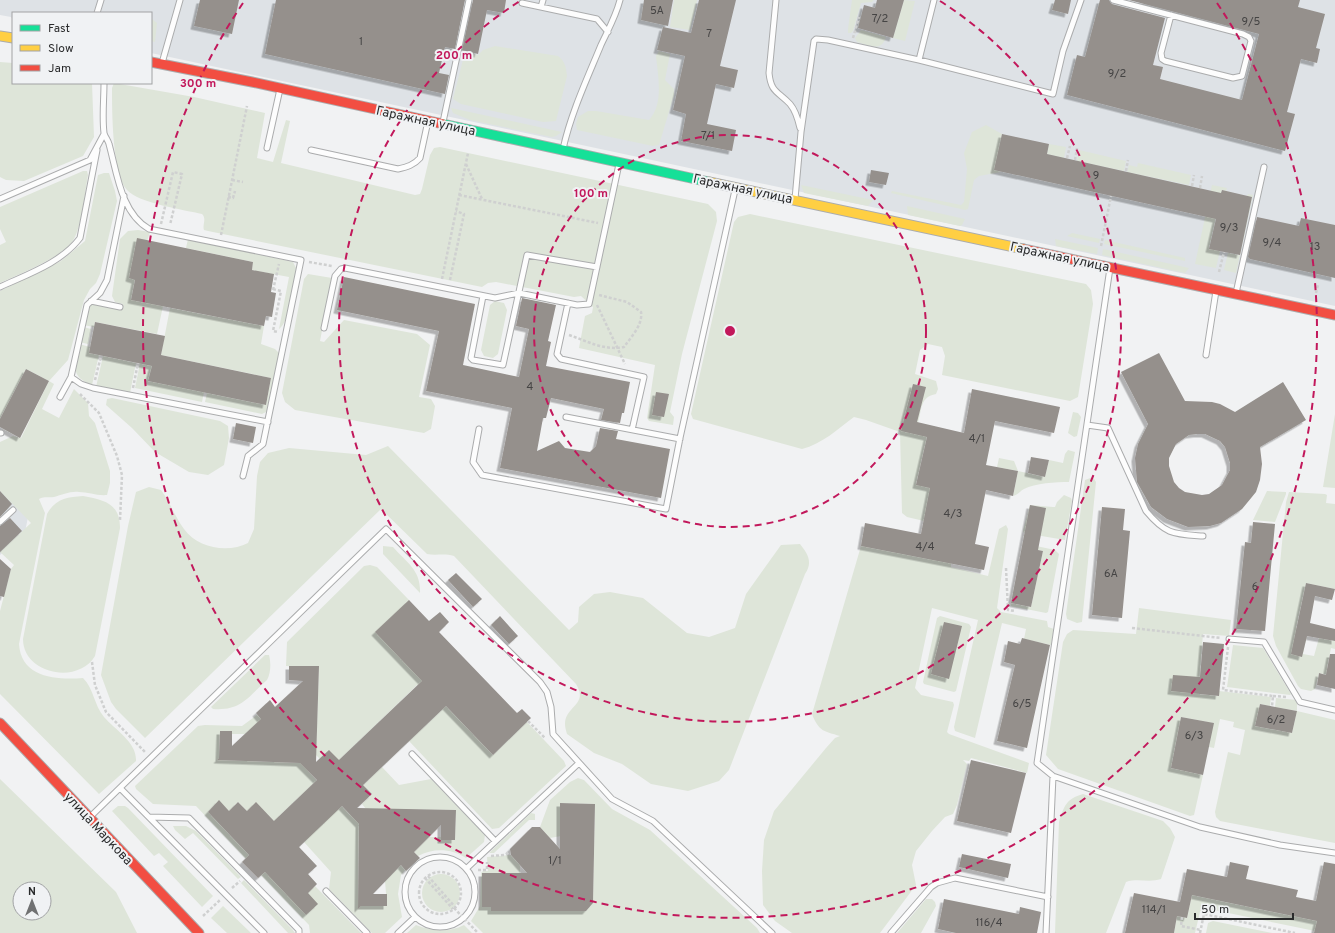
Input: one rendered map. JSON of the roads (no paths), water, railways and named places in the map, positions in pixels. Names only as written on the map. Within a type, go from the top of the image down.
[{"type":"street","points":[[0,36],[12,38]]},
{"type":"street","name":"Гаражная улица","points":[[152,62],[280,88],[619,163],[795,199],[1335,315]]},
{"type":"street","name":"улица Маркова","points":[[0,723],[199,933]]},
{"type":"lane","points":[[97,12],[101,0]]},
{"type":"lane","points":[[162,64],[180,0]]},
{"type":"lane","points":[[442,124],[469,0]]},
{"type":"lane","points":[[542,7],[543,0]]},
{"type":"lane","points":[[563,150],[567,131],[583,88],[616,15],[620,0]]},
{"type":"lane","points":[[776,0],[769,73],[770,85],[790,104],[797,114],[801,132]]},
{"type":"lane","points":[[919,60],[934,0]]},
{"type":"lane","points":[[795,199],[801,132],[814,41],[820,39],[919,60],[1053,94],[1063,51],[1081,0]]},
{"type":"lane","points":[[1113,0],[1171,15],[1249,37],[1251,41],[1242,76],[1233,78],[1165,62],[1162,59],[1161,53],[1171,15]]},
{"type":"lane","points":[[522,3],[597,18],[608,32]]},
{"type":"lane","points":[[104,84],[104,134],[109,142],[116,173],[124,196],[129,208],[140,224],[149,229],[301,260],[263,444],[248,456],[243,476]]},
{"type":"lane","points":[[267,148],[280,88]]},
{"type":"lane","points":[[311,150],[398,169],[406,168],[417,162],[420,158],[428,120]]},
{"type":"lane","points":[[0,287],[61,258],[80,238],[96,150],[99,140],[104,134]]},
{"type":"lane","points":[[0,199],[90,160],[96,150]]},
{"type":"lane","points":[[324,328],[335,276],[344,269],[495,298],[519,293],[568,303],[589,304],[619,163]]},
{"type":"lane","points":[[1236,294],[1264,167]]},
{"type":"lane","points":[[479,429],[473,462],[482,475],[666,509],[736,187]]},
{"type":"lane","points":[[60,397],[71,377],[87,305],[100,293],[107,280],[124,196]]},
{"type":"lane","points":[[483,296],[471,358],[500,365],[504,362],[526,257],[530,254],[597,267]]},
{"type":"lane","points":[[1111,267],[1037,764],[1053,776],[1200,827],[1280,845],[1335,853]]},
{"type":"lane","points":[[1206,355],[1216,290]]},
{"type":"lane","points":[[91,301],[120,307]]},
{"type":"lane","points":[[568,303],[557,354],[561,359],[644,377],[632,430]]},
{"type":"lane","points":[[71,377],[81,384],[93,388],[268,422]]},
{"type":"lane","points":[[566,418],[680,439]]},
{"type":"lane","points":[[1087,425],[1108,428],[1146,511],[1156,522],[1168,532],[1203,536]]},
{"type":"lane","points":[[0,522],[13,510]]},
{"type":"lane","points":[[89,818],[386,529],[540,682],[548,692],[553,734],[612,798],[653,821],[772,933]]},
{"type":"lane","points":[[1229,639],[1264,642],[1300,702],[1335,710]]},
{"type":"lane","points":[[412,754],[495,841]]},
{"type":"lane","points":[[467,868],[580,763]]},
{"type":"lane","points":[[1046,933],[1053,776]]},
{"type":"lane","points":[[120,788],[264,933]]},
{"type":"lane","points":[[149,817],[189,818],[299,930],[299,933]]},
{"type":"lane","points":[[440,856],[453,859],[467,868],[473,879],[476,896],[471,910],[464,919],[455,924],[439,928],[428,925],[415,917],[408,907],[405,890],[410,874],[415,868],[429,859],[440,856]]},
{"type":"lane","points":[[891,933],[931,887],[945,880],[955,878],[1048,897]]},
{"type":"lane","points":[[326,891],[367,933]]},
{"type":"lane","points":[[398,933],[415,917]]}]
